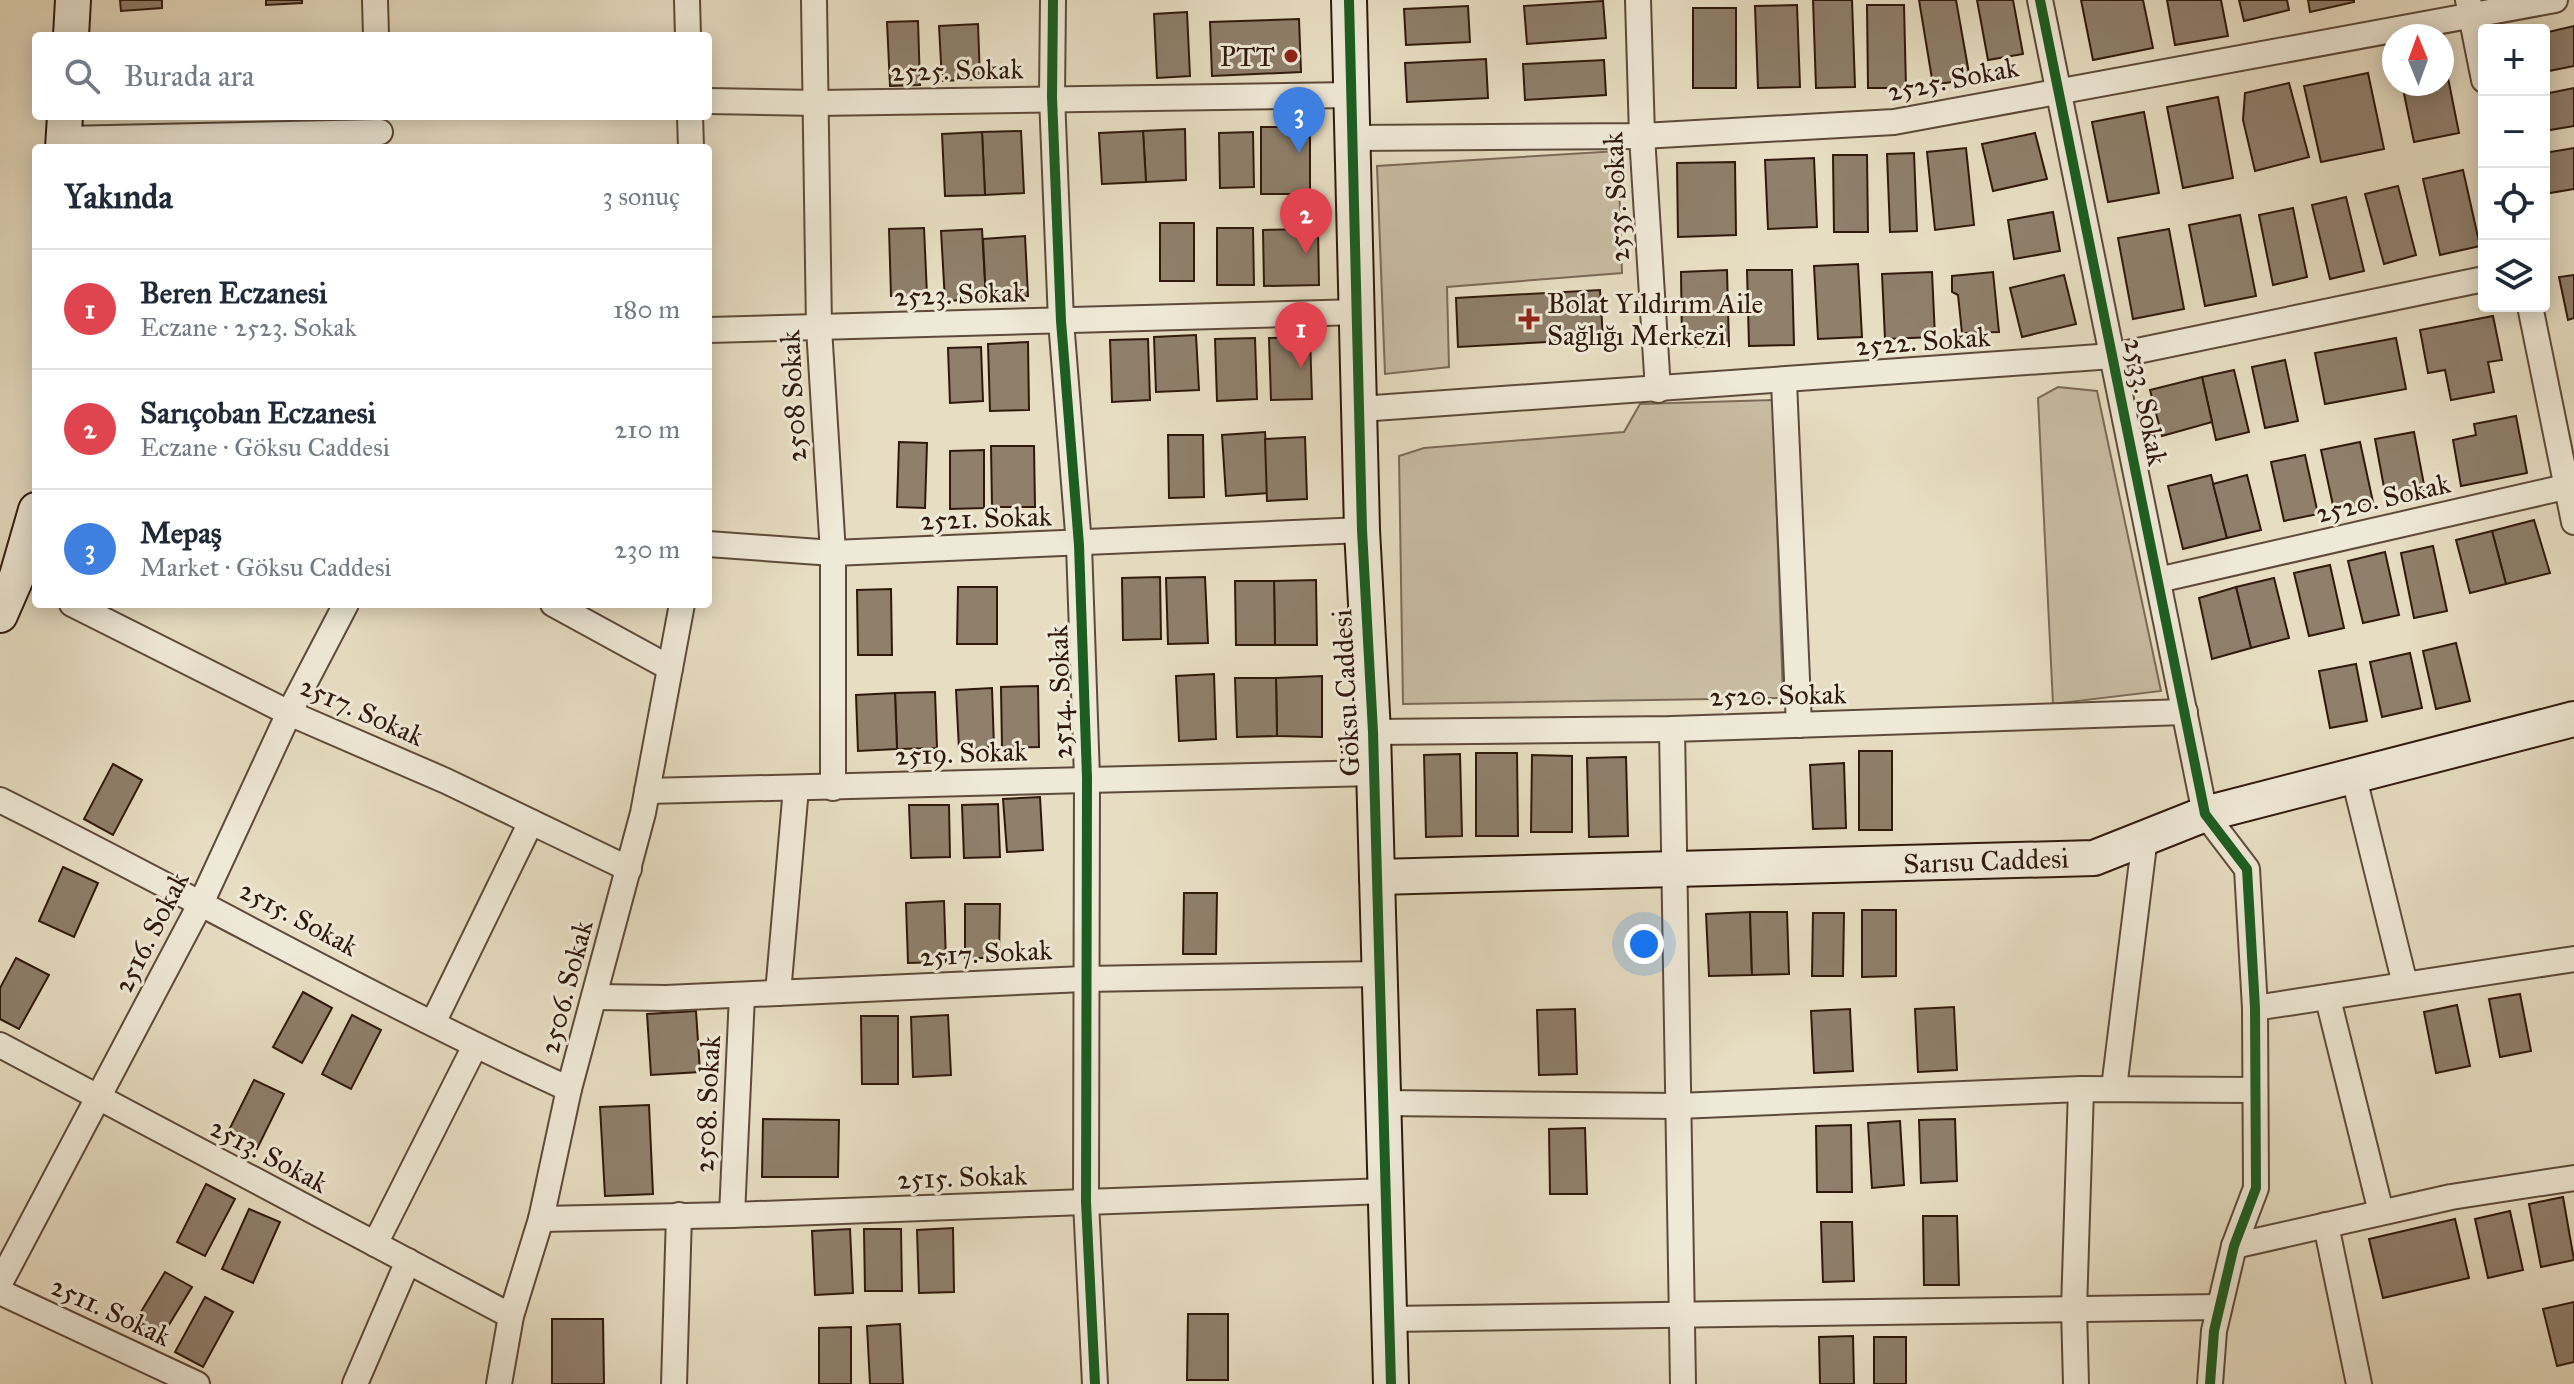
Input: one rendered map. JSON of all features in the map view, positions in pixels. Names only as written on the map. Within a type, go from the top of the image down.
[{"type":"street","points":[[71,32],[73,0]]},
{"type":"street","points":[[375,0],[376,32]]},
{"type":"street","points":[[687,0],[688,32]]},
{"type":"street","name":"2508 Sokak","points":[[814,0],[819,328],[833,553],[833,788]]},
{"type":"street","name":"2514. Sokak","points":[[1053,0],[1052,97],[1061,321],[1079,545],[1087,778],[1084,979],[1086,1202],[1095,1384]]},
{"type":"street","name":"Göksu Caddesi","points":[[1349,0],[1362,530],[1373,732],[1391,1384]]},
{"type":"street","name":"2535. Sokak","points":[[1638,0],[1642,136],[1658,390]]},
{"type":"street","name":"2533. Sokak","points":[[2040,0],[2205,814]]},
{"type":"street","name":"2525. Sokak","points":[[1353,138],[1642,136],[1894,122],[2469,8],[2555,0]]},
{"type":"street","points":[[2469,8],[2478,51]]},
{"type":"street","name":"2525. Sokak","points":[[712,101],[817,103],[1052,97],[1352,95]]},
{"type":"street","points":[[690,120],[691,144]]},
{"type":"street","points":[[64,134],[380,132]]},
{"type":"street","name":"2522. Sokak","points":[[1360,409],[1784,382],[2113,356],[2478,280]]},
{"type":"street","name":"2523. Sokak","points":[[712,330],[1359,312]]},
{"type":"street","points":[[2531,312],[2570,486],[2574,522]]},
{"type":"street","points":[[1784,382],[1799,725]]},
{"type":"street","name":"2520. Sokak","points":[[2158,580],[2570,486]]},
{"type":"street","name":"2521. Sokak","points":[[712,544],[833,553],[1079,545],[1362,530]]},
{"type":"street","points":[[0,615],[27,581],[32,542]]},
{"type":"street","name":"2517. Sokak","points":[[80,608],[289,713],[629,869]]},
{"type":"street","name":"2516. Sokak","points":[[0,1283],[202,901],[289,713],[344,608]]},
{"type":"street","points":[[560,608],[670,668]]},
{"type":"street","name":"2506. Sokak","points":[[499,1384],[511,1316],[541,1219],[569,1089],[629,869],[681,608]]},
{"type":"street","name":"2520. Sokak","points":[[1373,732],[1672,729],[2185,712]]},
{"type":"street","name":"Sarısu Caddesi","points":[[1377,877],[2094,858],[2205,814],[2574,719]]},
{"type":"street","points":[[1672,729],[1683,1384]]},
{"type":"street","name":"2519. Sokak","points":[[647,791],[1374,773]]},
{"type":"street","points":[[2353,774],[2405,984]]},
{"type":"street","points":[[778,993],[796,788]]},
{"type":"street","name":"2515. Sokak","points":[[0,800],[202,901],[475,1046],[569,1089]]},
{"type":"street","points":[[2205,814],[2247,869],[2255,1008],[2256,1188],[2234,1246],[2219,1307],[2210,1384]]},
{"type":"street","points":[[433,1023],[531,822]]},
{"type":"street","points":[[2114,1088],[2145,837]]},
{"type":"street","points":[[2255,1008],[2574,959]]},
{"type":"street","name":"2517. Sokak","points":[[596,997],[742,995],[1084,979],[1380,974]]},
{"type":"street","name":"2508. Sokak","points":[[732,1215],[742,995]]},
{"type":"street","points":[[2328,999],[2381,1212]]},
{"type":"street","name":"2513. Sokak","points":[[0,1045],[511,1316]]},
{"type":"street","points":[[375,1244],[475,1046]]},
{"type":"street","points":[[1383,1103],[1678,1106],[2114,1088],[2255,1090]]},
{"type":"street","points":[[2076,1384],[2074,1309],[2081,1089]]},
{"type":"street","points":[[2234,1246],[2451,1197],[2574,1178]]},
{"type":"street","name":"2515. Sokak","points":[[541,1219],[1386,1191]]},
{"type":"street","points":[[674,1384],[679,1215]]},
{"type":"street","points":[[2326,1225],[2359,1384]]},
{"type":"street","points":[[355,1384],[408,1261]]},
{"type":"street","name":"2511. Sokak","points":[[0,1292],[197,1384]]},
{"type":"street","points":[[1389,1319],[2219,1307]]},
{"type":"shaded area","points":[[1618,151],[1622,273],[1447,287],[1449,367],[1385,374],[1377,166]]},
{"type":"shaded area","points":[[2058,387],[2097,391],[2161,691],[2053,704],[2038,398]]},
{"type":"shaded area","points":[[1773,400],[1783,698],[1403,704],[1399,456],[1424,448],[1624,432],[1640,404]]},
{"type":"building","points":[[120,0],[162,0],[162,8],[121,11]]},
{"type":"building","points":[[266,0],[302,0],[302,3],[266,5]]},
{"type":"building","points":[[1813,0],[1852,0],[1855,87],[1816,88]]},
{"type":"building","points":[[1919,0],[1956,0],[1970,79],[1933,85]]},
{"type":"building","points":[[1977,0],[2013,0],[2023,54],[1988,60]]},
{"type":"building","points":[[2081,0],[2143,0],[2153,48],[2093,60]]},
{"type":"building","points":[[2167,0],[2221,0],[2228,36],[2175,45]]},
{"type":"building","points":[[2239,0],[2287,0],[2289,10],[2244,21]]},
{"type":"building","points":[[2308,0],[2354,0],[2354,2],[2310,12]]},
{"type":"building","points":[[1603,1],[1606,38],[1527,44],[1524,6]]},
{"type":"building","points":[[1797,5],[1800,87],[1758,88],[1755,6]]},
{"type":"building","points":[[1867,5],[1904,5],[1906,88],[1868,88]]},
{"type":"building","points":[[1468,6],[1470,42],[1406,45],[1404,9]]},
{"type":"building","points":[[1693,8],[1736,8],[1736,88],[1693,88]]},
{"type":"building","points":[[1187,12],[1190,76],[1157,78],[1154,14]]},
{"type":"building","points":[[1299,19],[1301,72],[1212,76],[1210,22]]},
{"type":"building","points":[[918,21],[920,85],[890,86],[887,22]]},
{"type":"building","points":[[978,24],[980,79],[942,81],[939,26]]},
{"type":"building","points":[[2574,26],[2574,66],[2550,71],[2550,32]]},
{"type":"building","points":[[1486,59],[1488,98],[1407,102],[1405,63]]},
{"type":"building","points":[[1604,60],[1606,95],[1525,100],[1523,64]]},
{"type":"building","points":[[2368,73],[2384,149],[2321,162],[2304,86]]},
{"type":"building","points":[[2289,83],[2309,157],[2255,171],[2243,120],[2245,93]]},
{"type":"building","points":[[2574,88],[2574,126],[2550,130],[2550,93]]},
{"type":"building","points":[[2404,96],[2452,96],[2459,133],[2414,142]]},
{"type":"building","points":[[2218,97],[2233,178],[2183,188],[2167,107]]},
{"type":"building","points":[[2144,112],[2159,193],[2108,202],[2092,122]]},
{"type":"building","points":[[1261,127],[1310,127],[1310,194],[1261,194]]},
{"type":"building","points":[[1185,129],[1186,180],[1146,182],[1143,131]]},
{"type":"building","points":[[1021,131],[1024,193],[985,195],[982,132]]},
{"type":"building","points":[[1143,131],[1146,182],[1102,184],[1099,133]]},
{"type":"building","points":[[982,132],[985,195],[945,196],[942,134]]},
{"type":"building","points":[[1253,132],[1254,187],[1220,188],[1219,133]]},
{"type":"building","points":[[2035,133],[2047,179],[1993,191],[1982,144]]},
{"type":"building","points":[[1966,148],[1974,225],[1935,230],[1927,152]]},
{"type":"building","points":[[2574,148],[2574,189],[2550,193],[2550,152]]},
{"type":"building","points":[[1914,153],[1917,231],[1890,232],[1887,154]]},
{"type":"building","points":[[1833,155],[1867,155],[1868,232],[1834,232]]},
{"type":"building","points":[[1814,158],[1817,227],[1768,229],[1765,160]]},
{"type":"building","points":[[1735,162],[1736,235],[1678,237],[1677,163]]},
{"type":"building","points":[[2463,170],[2478,246],[2440,255],[2423,179]]},
{"type":"building","points":[[2398,186],[2416,255],[2384,264],[2365,194]]},
{"type":"building","points":[[2346,197],[2364,271],[2330,279],[2312,205]]},
{"type":"building","points":[[2293,208],[2307,277],[2273,285],[2259,215]]},
{"type":"building","points":[[2053,212],[2060,251],[2014,259],[2008,220]]},
{"type":"building","points":[[2240,215],[2256,296],[2205,306],[2189,225]]},
{"type":"building","points":[[1160,223],[1194,223],[1194,281],[1160,281]]},
{"type":"building","points":[[924,228],[927,295],[891,296],[889,229]]},
{"type":"building","points":[[1217,228],[1253,228],[1254,285],[1217,285]]},
{"type":"building","points":[[982,229],[986,299],[945,301],[941,231]]},
{"type":"building","points":[[1318,229],[1319,285],[1264,286],[1263,230]]},
{"type":"building","points":[[2169,229],[2184,309],[2133,319],[2118,238]]},
{"type":"building","points":[[1025,236],[1028,296],[986,299],[983,239]]},
{"type":"building","points":[[1858,264],[1862,337],[1818,339],[1814,266]]},
{"type":"building","points":[[1727,270],[1729,346],[1682,347],[1681,272]]},
{"type":"building","points":[[1747,270],[1792,270],[1794,345],[1749,346]]},
{"type":"building","points":[[1932,272],[1935,337],[1885,339],[1882,274]]},
{"type":"building","points":[[1993,272],[1999,332],[1962,333],[1958,295],[1952,292],[1952,276]]},
{"type":"building","points":[[2064,275],[2076,324],[2022,337],[2010,288]]},
{"type":"building","points":[[2574,275],[2574,318],[2568,320],[2559,277]]},
{"type":"building","name":"Bolat Yıldırım Aile Sağlığı Merkezi","points":[[1600,290],[1603,339],[1458,347],[1456,298]]},
{"type":"building","points":[[2493,316],[2502,360],[2488,362],[2494,392],[2451,400],[2445,370],[2428,373],[2420,330]]},
{"type":"building","points":[[1196,335],[1199,390],[1156,392],[1154,337]]},
{"type":"building","points":[[1310,337],[1312,399],[1271,400],[1269,338]]},
{"type":"building","points":[[1255,338],[1257,399],[1217,401],[1215,339]]},
{"type":"building","points":[[2396,338],[2406,389],[2325,404],[2315,353]]},
{"type":"building","points":[[1148,339],[1150,400],[1112,402],[1110,340]]},
{"type":"building","points":[[1028,342],[1029,410],[990,411],[988,344]]},
{"type":"building","points":[[981,347],[983,401],[950,403],[948,348]]},
{"type":"building","points":[[2285,360],[2298,421],[2265,428],[2252,367]]},
{"type":"building","points":[[2234,370],[2249,432],[2216,440],[2202,377]]},
{"type":"building","points":[[2202,377],[2212,422],[2162,436],[2150,390]]},
{"type":"building","points":[[2516,416],[2527,473],[2461,486],[2453,440],[2476,435],[2474,424]]},
{"type":"building","points":[[1265,432],[1269,493],[1226,496],[1222,435]]},
{"type":"building","points":[[2414,432],[2425,490],[2386,498],[2375,439]]},
{"type":"building","points":[[1168,435],[1203,435],[1204,497],[1169,498]]},
{"type":"building","points":[[1305,437],[1307,499],[1267,501],[1265,439]]},
{"type":"building","points":[[899,442],[927,443],[925,508],[897,507]]},
{"type":"building","points":[[2360,442],[2373,502],[2334,510],[2321,450]]},
{"type":"building","points":[[991,446],[1034,446],[1035,507],[992,507]]},
{"type":"building","points":[[984,450],[984,508],[950,509],[950,451]]},
{"type":"building","points":[[2305,455],[2318,514],[2284,521],[2271,462]]},
{"type":"building","points":[[2211,475],[2227,538],[2183,549],[2168,486]]},
{"type":"building","points":[[2247,475],[2261,530],[2227,538],[2213,484]]},
{"type":"building","points":[[2534,520],[2550,573],[2506,584],[2492,531]]},
{"type":"building","points":[[2492,531],[2506,584],[2470,593],[2456,540]]},
{"type":"building","points":[[2433,546],[2447,611],[2414,618],[2401,553]]},
{"type":"building","points":[[2385,552],[2399,615],[2363,623],[2348,561]]},
{"type":"building","points":[[2330,565],[2344,628],[2309,636],[2294,573]]},
{"type":"building","points":[[1160,577],[1161,639],[1123,640],[1122,578]]},
{"type":"building","points":[[1205,577],[1208,643],[1168,644],[1166,578]]},
{"type":"building","points":[[2274,578],[2289,638],[2251,648],[2236,587]]},
{"type":"building","points":[[1316,580],[1317,645],[1275,645],[1274,581]]},
{"type":"building","points":[[1235,581],[1274,581],[1275,645],[1236,645]]},
{"type":"building","points":[[958,587],[997,587],[997,644],[957,644]]},
{"type":"building","points":[[2236,587],[2251,648],[2212,659],[2199,598]]},
{"type":"building","points":[[891,589],[892,655],[858,655],[857,590]]},
{"type":"building","points":[[2456,643],[2470,701],[2436,709],[2423,651]]},
{"type":"building","points":[[2410,653],[2422,708],[2382,717],[2370,662]]},
{"type":"building","points":[[2356,664],[2367,721],[2330,728],[2319,671]]},
{"type":"building","points":[[1214,674],[1216,739],[1179,741],[1176,676]]},
{"type":"building","points":[[1322,676],[1322,737],[1277,736],[1276,678]]},
{"type":"building","points":[[1235,678],[1276,678],[1277,736],[1237,737]]},
{"type":"building","points":[[1038,686],[1039,747],[1002,748],[1001,687]]},
{"type":"building","points":[[992,688],[994,747],[959,749],[956,690]]},
{"type":"building","points":[[935,692],[937,748],[897,749],[895,693]]},
{"type":"building","points":[[895,693],[897,749],[858,751],[856,695]]},
{"type":"building","points":[[1859,751],[1892,751],[1892,830],[1859,830]]},
{"type":"building","points":[[1476,753],[1517,753],[1518,836],[1476,836]]},
{"type":"building","points":[[1460,754],[1462,836],[1426,837],[1424,755]]},
{"type":"building","points":[[1532,755],[1572,756],[1572,832],[1531,832]]},
{"type":"building","points":[[1626,757],[1628,836],[1589,837],[1587,758]]},
{"type":"building","points":[[1844,763],[1846,828],[1813,829],[1810,765]]},
{"type":"building","points":[[113,764],[142,780],[113,835],[84,819]]},
{"type":"building","points":[[1040,797],[1043,850],[1007,852],[1003,799]]},
{"type":"building","points":[[998,804],[1000,857],[964,858],[962,805]]},
{"type":"building","points":[[909,805],[949,805],[950,857],[911,858]]},
{"type":"building","points":[[63,867],[98,883],[74,937],[39,921]]},
{"type":"building","points":[[1184,893],[1217,893],[1216,954],[1183,954]]},
{"type":"building","points":[[944,901],[946,962],[908,963],[906,903]]},
{"type":"building","points":[[965,904],[1000,904],[999,958],[965,958]]},
{"type":"building","points":[[1862,910],[1896,910],[1896,976],[1862,977]]},
{"type":"building","points":[[1750,912],[1752,975],[1709,976],[1706,914]]},
{"type":"building","points":[[1750,912],[1787,912],[1789,974],[1752,975]]},
{"type":"building","points":[[1813,913],[1844,913],[1843,976],[1812,976]]},
{"type":"building","points":[[16,958],[49,975],[19,1029],[0,1019],[0,988]]},
{"type":"building","points":[[303,992],[332,1008],[302,1063],[273,1047]]},
{"type":"building","points":[[2520,994],[2531,1051],[2500,1057],[2489,999]]},
{"type":"building","points":[[2457,1005],[2470,1066],[2436,1073],[2424,1012]]},
{"type":"building","points":[[1954,1007],[1957,1070],[1918,1072],[1915,1009]]},
{"type":"building","points":[[1575,1009],[1577,1074],[1539,1075],[1537,1010]]},
{"type":"building","points":[[1850,1009],[1853,1071],[1814,1073],[1811,1011]]},
{"type":"building","points":[[696,1011],[700,1072],[651,1075],[647,1014]]},
{"type":"building","points":[[352,1015],[381,1030],[351,1089],[322,1074]]},
{"type":"building","points":[[948,1015],[951,1075],[913,1077],[911,1017]]},
{"type":"building","points":[[861,1016],[898,1016],[898,1084],[862,1084]]},
{"type":"building","points":[[254,1080],[284,1094],[257,1149],[227,1134]]},
{"type":"building","points":[[649,1105],[653,1194],[605,1196],[600,1107]]},
{"type":"building","points":[[763,1119],[839,1120],[838,1177],[762,1177]]},
{"type":"building","points":[[1955,1119],[1957,1181],[1921,1183],[1919,1120]]},
{"type":"building","points":[[1900,1121],[1904,1185],[1872,1188],[1868,1123]]},
{"type":"building","points":[[1851,1125],[1852,1192],[1817,1192],[1816,1126]]},
{"type":"building","points":[[1585,1128],[1587,1194],[1550,1194],[1549,1129]]},
{"type":"building","points":[[206,1184],[235,1199],[205,1256],[177,1242]]},
{"type":"building","points":[[2563,1197],[2574,1260],[2541,1267],[2529,1204]]},
{"type":"building","points":[[249,1209],[280,1222],[253,1283],[222,1269]]},
{"type":"building","points":[[2510,1211],[2523,1270],[2488,1278],[2475,1219]]},
{"type":"building","points":[[1923,1216],[1957,1216],[1959,1285],[1924,1285]]},
{"type":"building","points":[[2455,1219],[2469,1278],[2383,1298],[2369,1239]]},
{"type":"building","points":[[1821,1222],[1852,1222],[1854,1281],[1823,1282]]},
{"type":"building","points":[[953,1228],[954,1292],[919,1293],[917,1230]]},
{"type":"building","points":[[850,1229],[853,1293],[815,1295],[812,1231]]},
{"type":"building","points":[[864,1229],[901,1229],[902,1291],[865,1291]]},
{"type":"building","points":[[165,1272],[192,1287],[159,1341],[133,1325]]},
{"type":"building","points":[[205,1297],[233,1312],[203,1367],[175,1352]]},
{"type":"building","points":[[2574,1302],[2574,1362],[2557,1366],[2543,1309]]},
{"type":"building","points":[[1188,1314],[1228,1314],[1228,1380],[1187,1380]]},
{"type":"building","points":[[552,1319],[603,1319],[604,1384],[552,1384]]},
{"type":"building","points":[[900,1324],[903,1384],[870,1384],[867,1326]]},
{"type":"building","points":[[851,1327],[851,1384],[819,1384],[819,1328]]},
{"type":"building","points":[[1853,1336],[1854,1384],[1820,1384],[1819,1337]]},
{"type":"building","points":[[1874,1337],[1906,1337],[1906,1384],[1874,1384]]},
{"type":"cycle path","points":[[1053,0],[1052,97],[1061,321],[1079,545],[1087,778],[1086,1202],[1095,1384]]},
{"type":"cycle path","points":[[1349,0],[1362,530],[1373,732],[1391,1384]]},
{"type":"cycle path","points":[[2040,0],[2205,814],[2247,869],[2255,1008],[2256,1188],[2234,1246],[2214,1331],[2210,1384]]},
{"type":"place","name":"PTT","points":[[1291,56]]},
{"type":"place","name":"Mepaş","points":[[1299,153]]},
{"type":"place","name":"Sarıçoban Eczanesi","points":[[1306,254]]},
{"type":"place","name":"Bolat Yıldırım Aile Sağlığı Merkezi","points":[[1529,319]]},
{"type":"place","name":"Beren Eczanesi","points":[[1301,368]]}]
